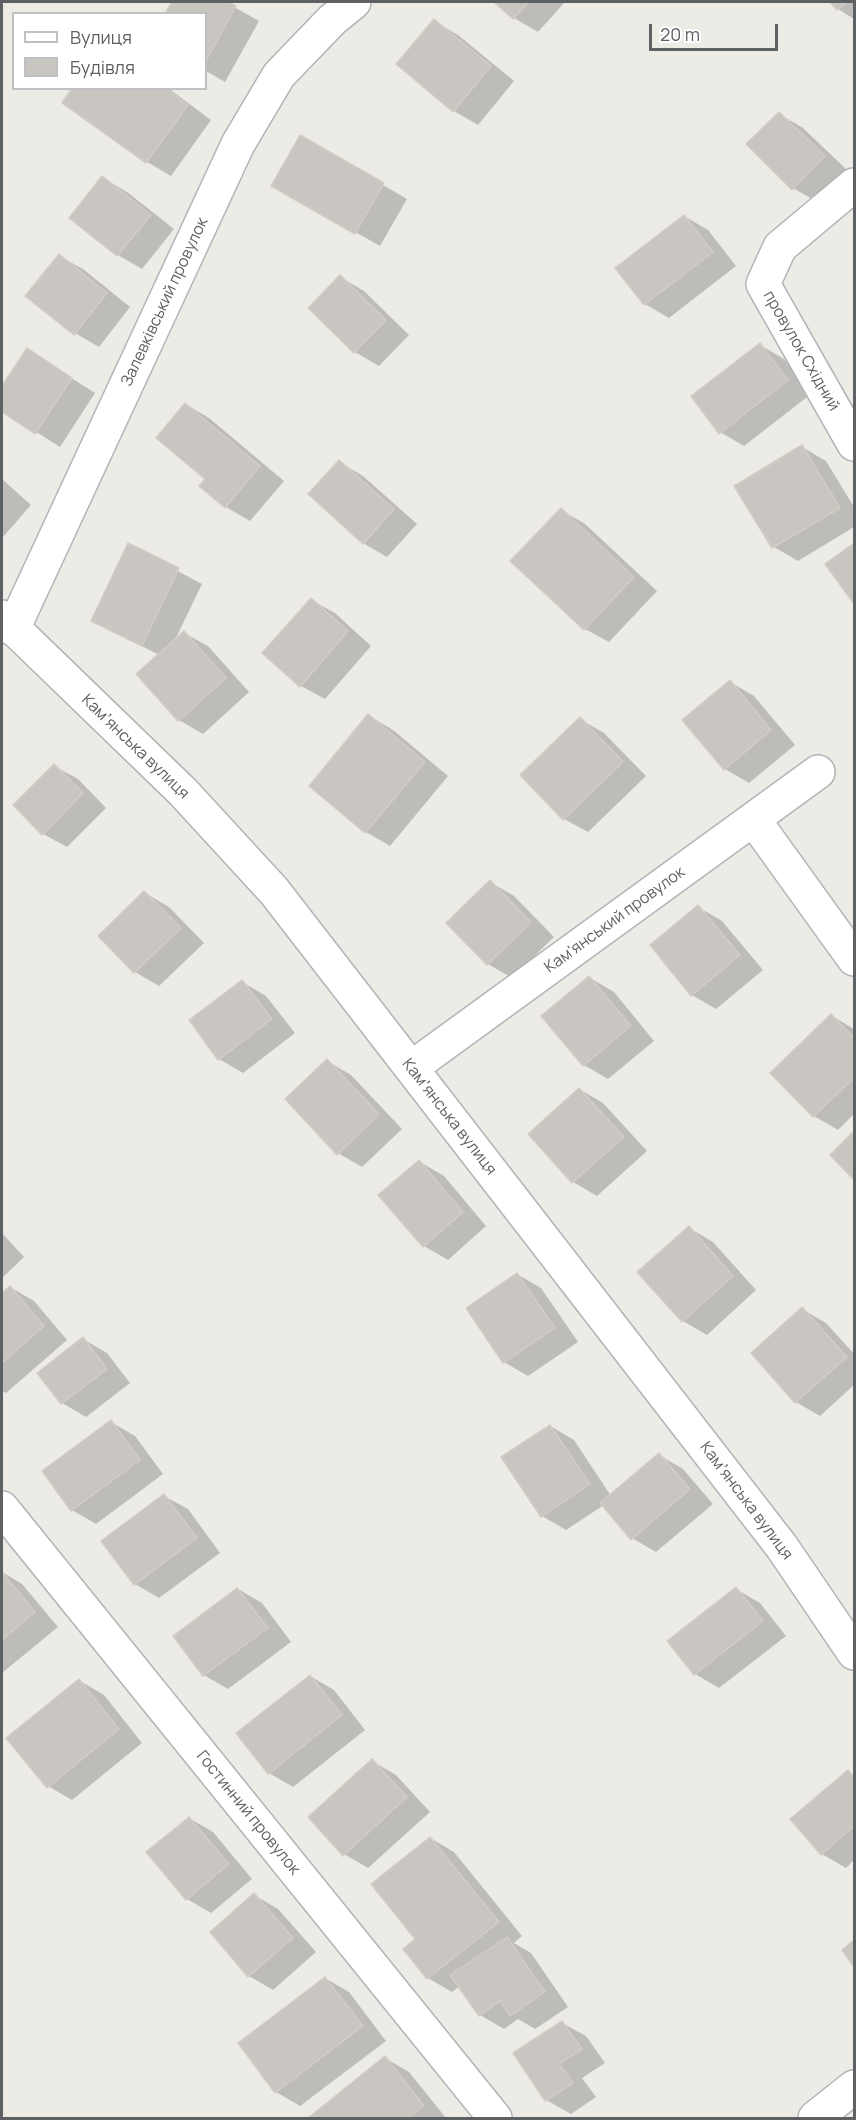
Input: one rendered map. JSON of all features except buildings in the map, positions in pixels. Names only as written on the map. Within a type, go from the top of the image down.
[{"type":"street","name":"Залевківський провулок","points":[[7,623],[238,144],[279,75],[332,20],[354,2]]},
{"type":"street","name":"провулок Східний","points":[[855,185],[780,247],[763,284],[855,444]]},
{"type":"street","name":"Камʼянська вулиця","points":[[7,623],[183,792],[274,891],[782,1547],[855,1653]]},
{"type":"street","name":"Кам'янський провулок","points":[[411,1068],[818,772]]},
{"type":"street","points":[[754,820],[855,959]]},
{"type":"street","name":"Гостинний провулок","points":[[2,1508],[495,2118]]},
{"type":"street","points":[[815,2118],[855,2087]]}]
